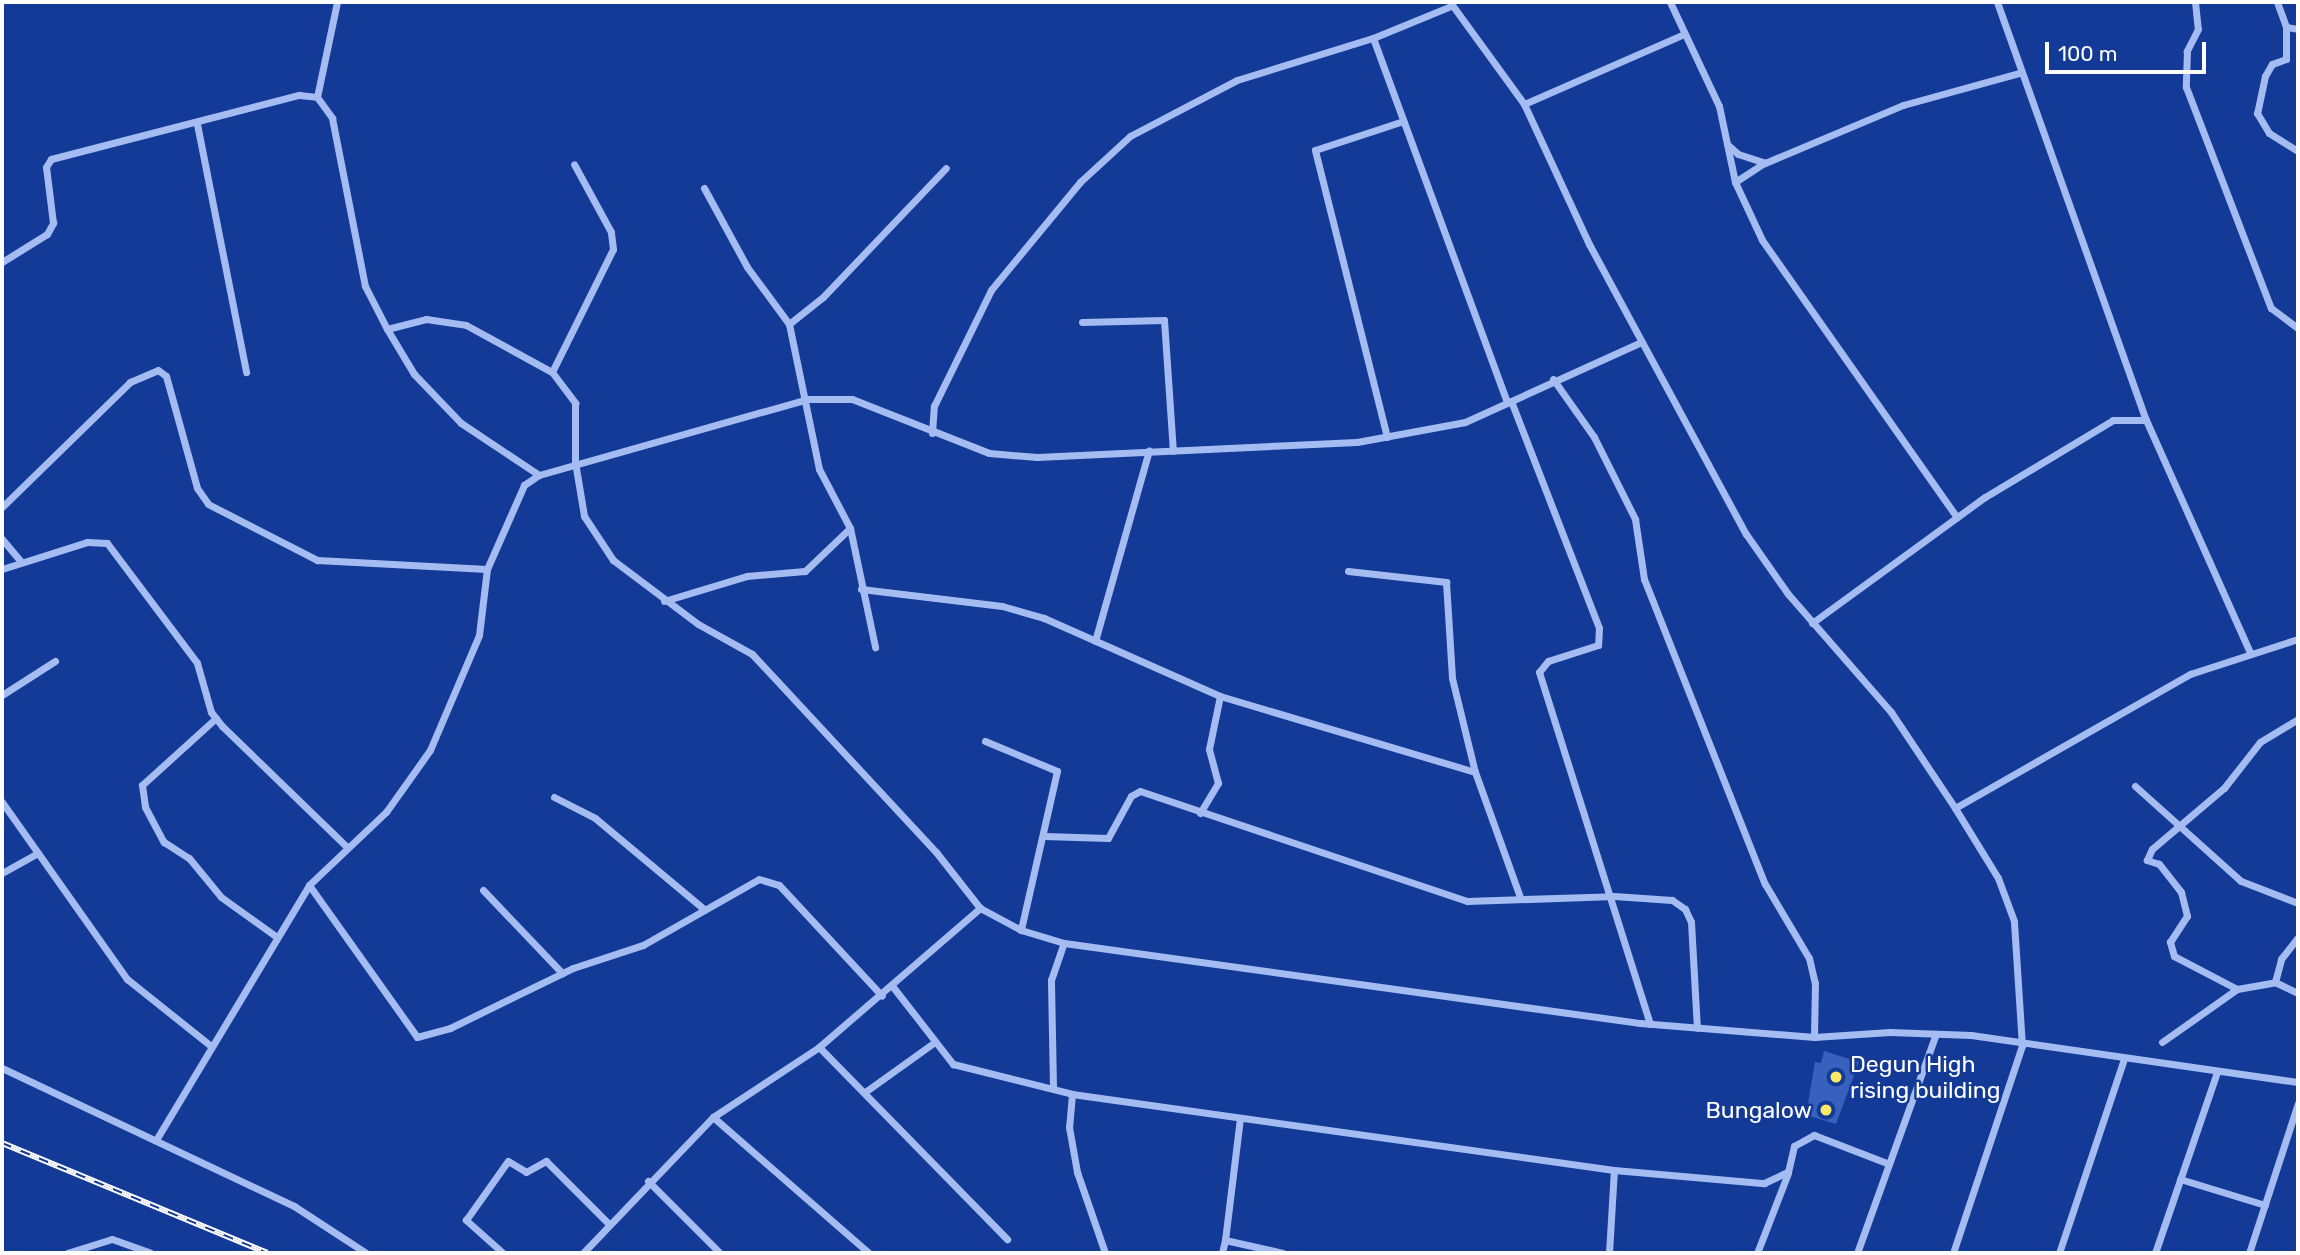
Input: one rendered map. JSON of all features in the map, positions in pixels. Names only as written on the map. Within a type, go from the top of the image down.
[{"type":"street","points":[[337,2],[317,97],[332,118],[365,286],[414,374],[461,423],[539,475]]},
{"type":"street","points":[[1670,2],[1682,35],[1718,106],[1735,182],[1785,279],[1866,381],[1957,517]]},
{"type":"street","points":[[1997,2],[2019,74],[2146,420],[2250,653]]},
{"type":"street","points":[[2195,2],[2198,29],[2187,51],[2186,87],[2271,308],[2298,328]]},
{"type":"street","points":[[2277,2],[2286,27],[2286,59],[2272,64],[2265,76],[2257,113],[2269,133],[2298,151]]},
{"type":"street","points":[[932,433],[934,406],[991,290],[1080,182],[1130,136],[1237,80],[1373,38],[1450,4],[1524,104],[1641,342],[1746,534],[1812,623],[1891,712],[1998,878],[2014,921],[2022,1046],[1953,1253]]},
{"type":"street","points":[[2286,27],[2298,29]]},
{"type":"street","points":[[1524,104],[1682,35]]},
{"type":"street","points":[[1373,38],[1509,402],[1599,628],[1598,645],[1548,660],[1539,672],[1614,896],[1650,1024]]},
{"type":"street","points":[[1735,182],[1765,163],[1902,105],[2019,74]]},
{"type":"street","points":[[2,262],[47,234],[53,223],[46,167],[51,159],[197,124],[299,95],[317,97]]},
{"type":"street","points":[[1387,437],[1315,150],[1403,121]]},
{"type":"street","points":[[197,124],[246,372]]},
{"type":"street","points":[[1726,143],[1738,154],[1765,163]]},
{"type":"street","points":[[552,372],[613,248],[611,232],[574,164]]},
{"type":"street","points":[[789,324],[831,289],[946,168]]},
{"type":"street","points":[[705,188],[747,267],[789,324],[808,400],[819,469],[850,528],[875,647]]},
{"type":"street","points":[[387,329],[426,319],[466,325],[552,372],[575,404],[575,462],[589,528],[613,560],[664,601],[752,654],[936,852],[979,908],[1021,930],[1064,943],[1650,1024],[1814,1037],[1936,1034],[2298,1082]]},
{"type":"street","points":[[1082,322],[1164,320],[1173,451]]},
{"type":"street","points":[[156,1140],[274,935],[309,885],[386,812],[446,722],[479,635],[486,569],[524,485],[539,475],[575,462],[724,427],[808,400],[852,399],[885,408],[932,433],[989,453],[1025,456],[1149,450],[1232,452],[1387,437],[1465,422],[1553,379],[1641,342]]},
{"type":"street","points":[[2,507],[130,382],[158,370],[166,376],[197,488],[208,504],[317,560],[486,569]]},
{"type":"street","points":[[1553,379],[1594,437],[1635,519],[1644,579],[1765,884],[1809,958],[1815,983],[1814,1037]]},
{"type":"street","points":[[1812,623],[1957,517],[2113,420],[2146,420]]},
{"type":"street","points":[[1094,641],[1149,450]]},
{"type":"street","points":[[664,601],[747,576],[805,571],[850,528]]},
{"type":"street","points":[[2,539],[21,562]]},
{"type":"street","points":[[2,569],[87,542],[107,543],[197,663],[216,718],[243,752],[347,847]]},
{"type":"street","points":[[1348,571],[1446,582],[1452,678],[1475,772],[1520,897]]},
{"type":"street","points":[[861,589],[1002,606],[1094,641],[1220,696],[1475,772]]},
{"type":"street","points":[[1955,808],[2190,674],[2298,639]]},
{"type":"street","points":[[2,695],[55,661]]},
{"type":"street","points":[[1200,813],[1218,783],[1209,749],[1220,696]]},
{"type":"street","points":[[216,718],[142,785],[145,807],[164,842],[189,858],[221,897],[274,935]]},
{"type":"street","points":[[2237,989],[2174,956],[2170,942],[2187,916],[2181,892],[2158,864],[2147,860],[2152,849],[2182,826],[2260,743],[2298,719]]},
{"type":"street","points":[[985,741],[1056,771],[1044,836],[1021,930]]},
{"type":"street","points":[[2135,786],[2241,881],[2298,904]]},
{"type":"street","points":[[1044,836],[1108,838],[1131,796],[1140,792],[1467,901],[1520,897],[1614,896],[1672,901],[1685,909],[1697,1028]]},
{"type":"street","points":[[554,797],[595,818],[705,910]]},
{"type":"street","points":[[2,802],[127,979],[211,1046]]},
{"type":"street","points":[[2,873],[38,853]]},
{"type":"street","points":[[309,885],[417,1037],[450,1027],[562,973],[643,945],[769,878],[881,996]]},
{"type":"street","points":[[483,890],[562,973]]},
{"type":"street","points":[[583,1253],[648,1181],[713,1117],[819,1047],[893,987],[979,908]]},
{"type":"street","points":[[2275,982],[2281,959],[2298,937]]},
{"type":"street","points":[[1053,1087],[1051,980],[1064,943]]},
{"type":"street","points":[[2162,1042],[2237,989],[2275,982],[2298,993]]},
{"type":"street","points":[[893,987],[932,1044],[953,1064],[1053,1087],[1072,1094],[1614,1170],[1764,1183],[1777,1182],[1788,1172]]},
{"type":"street","points":[[1857,1253],[1936,1034]]},
{"type":"street","points":[[865,1092],[932,1044]]},
{"type":"street","points":[[819,1047],[1007,1239]]},
{"type":"street","points":[[2059,1253],[2124,1059]]},
{"type":"street","points":[[2,1068],[294,1206],[366,1253]]},
{"type":"street","points":[[2155,1253],[2217,1072]]},
{"type":"street","points":[[1072,1094],[1069,1127],[1077,1172],[1105,1253]]},
{"type":"street","points":[[2249,1253],[2298,1103]]},
{"type":"street","points":[[713,1117],[870,1253]]},
{"type":"street","points":[[1222,1253],[1240,1118]]},
{"type":"street","points":[[1757,1253],[1788,1172],[1794,1146],[1814,1135],[1889,1164]]},
{"type":"street","points":[[503,1253],[466,1220],[508,1161],[526,1172],[545,1161],[609,1224]]},
{"type":"street","points":[[1609,1253],[1614,1170]]},
{"type":"street","points":[[2180,1179],[2265,1205]]},
{"type":"street","points":[[648,1181],[720,1253]]},
{"type":"street","points":[[67,1253],[112,1239],[151,1253]]},
{"type":"street","points":[[1225,1240],[1283,1253]]},
{"type":"building","points":[[1824,1051],[1859,1062],[1836,1124],[1806,1115],[1815,1062],[1821,1063]]},
{"type":"railway","points":[[2,1143],[267,1253]]},
{"type":"place","name":"Degun High rising building","points":[[1836,1077]]},
{"type":"place","name":"Bungalow","points":[[1826,1110]]}]
